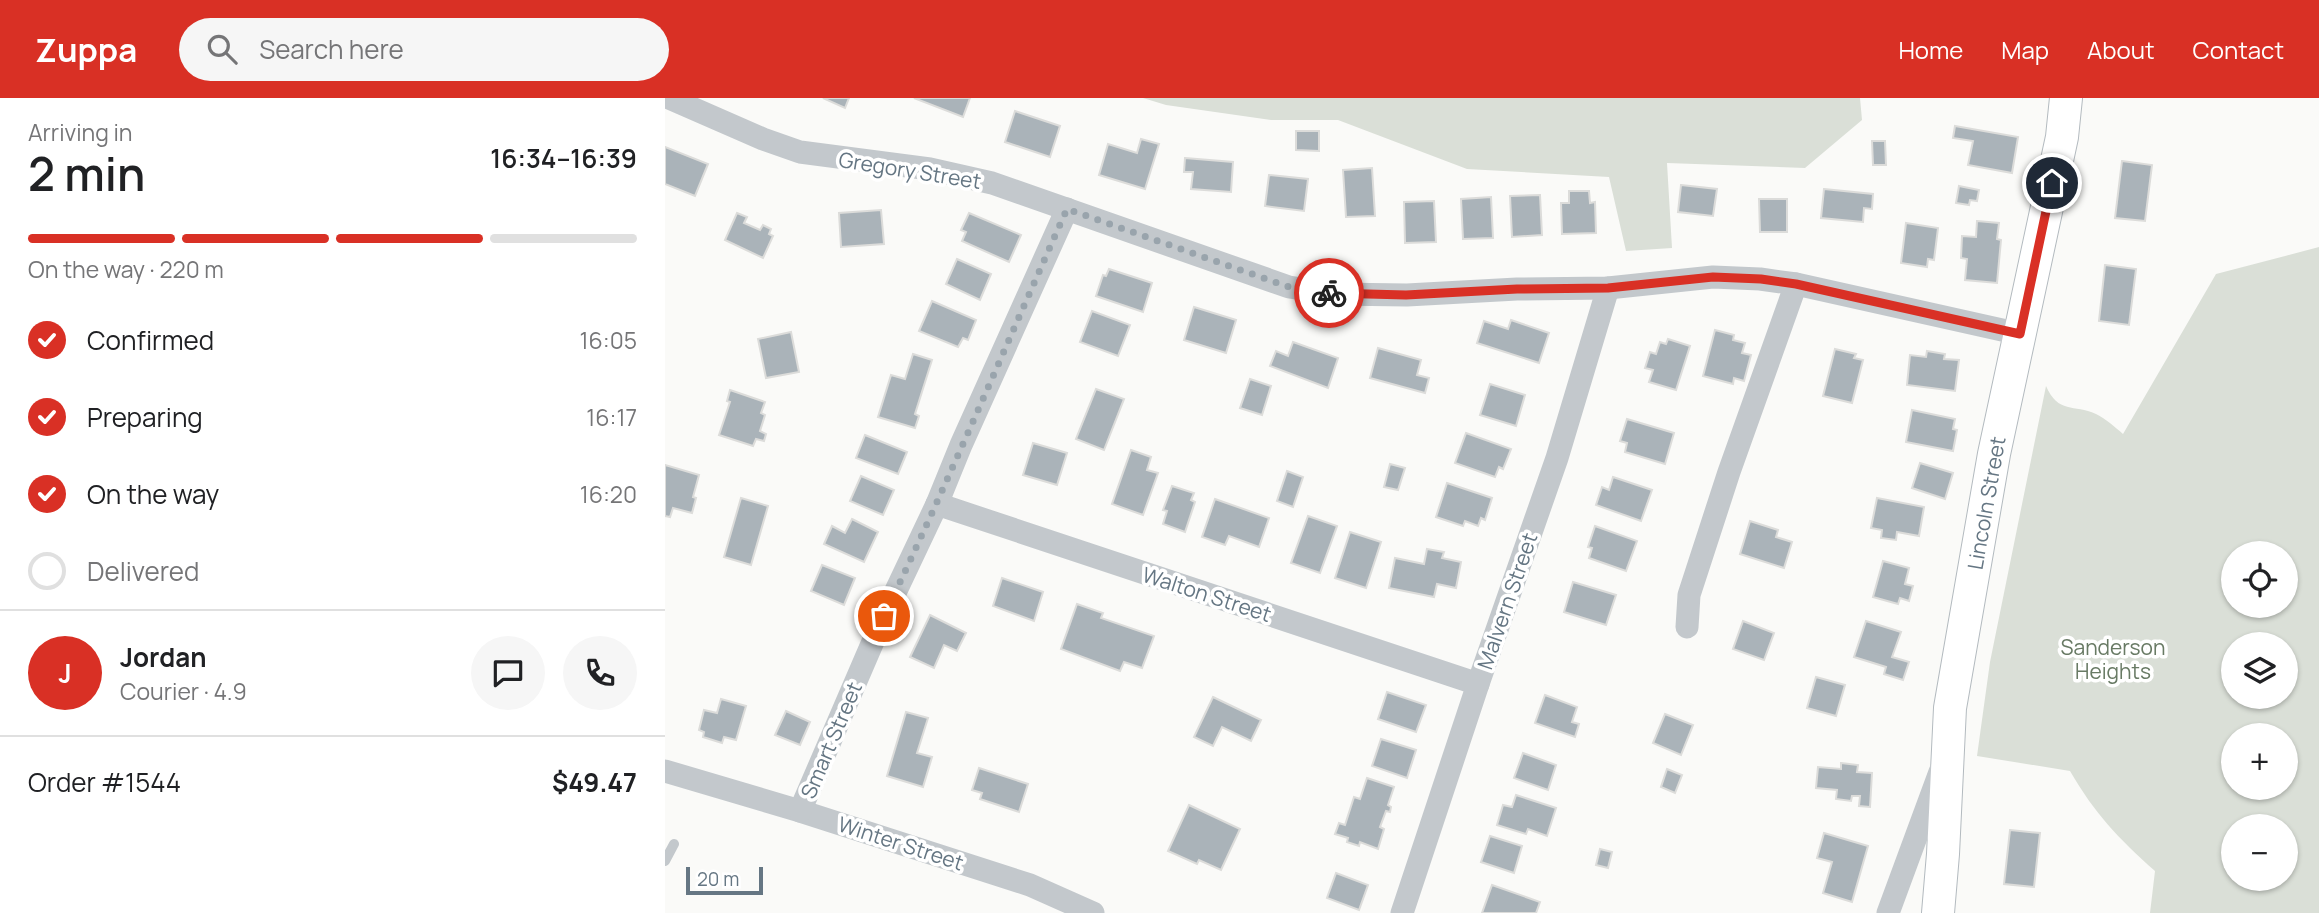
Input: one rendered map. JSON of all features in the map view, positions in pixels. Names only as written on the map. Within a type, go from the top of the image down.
[{"type":"street","name":"Gregory Street","points":[[669,98],[753,135],[800,152],[930,169],[992,183],[1289,287],[1335,294],[1406,295],[1517,289],[1608,288],[1713,277],[1761,279],[1796,284],[2020,334]]},
{"type":"street","name":"Lincoln Street","points":[[1938,913],[1950,708],[1994,454],[2062,137],[2066,98]]},
{"type":"street","name":"Smart Street","points":[[800,811],[884,616],[937,504],[1067,209]]},
{"type":"street","points":[[1687,627],[1689,595],[1729,472],[1796,284]]},
{"type":"street","name":"Malvern Street","points":[[1402,913],[1557,457],[1608,288]]},
{"type":"street","name":"Walton Street","points":[[937,504],[1478,684]]},
{"type":"street","points":[[1888,913],[1948,750]]},
{"type":"street","name":"Winter Street","points":[[665,771],[1030,885],[1093,913]]},
{"type":"lane","points":[[665,861],[674,844]]},
{"type":"green space","points":[[1143,98],[1860,98],[1862,120],[1805,168],[1667,163],[1672,248],[1626,251],[1609,177],[1467,169],[1338,120],[1271,120],[1166,105]]},
{"type":"green space","name":"Sanderson Heights","points":[[2319,247],[2319,913],[2150,913],[2155,871],[2108,825],[2070,771],[1977,756],[1990,662],[2046,386],[2061,405],[2096,414],[2123,434],[2216,274]]},
{"type":"building","points":[[823,98],[849,98],[845,108]]},
{"type":"building","points":[[914,98],[970,98],[963,117]]},
{"type":"building","points":[[1015,111],[1060,126],[1050,157],[1005,142]]},
{"type":"building","points":[[1955,126],[2018,137],[2012,173],[1968,165],[1973,141],[1953,138]]},
{"type":"building","points":[[1296,131],[1319,131],[1319,151],[1296,150]]},
{"type":"building","points":[[1141,139],[1159,144],[1145,189],[1099,175],[1108,144],[1137,153]]},
{"type":"building","points":[[1872,141],[1885,141],[1886,165],[1873,165]]},
{"type":"building","points":[[665,147],[708,164],[695,196],[665,184]]},
{"type":"building","points":[[1185,158],[1233,162],[1231,192],[1191,189],[1193,172],[1184,172]]},
{"type":"building","points":[[2122,161],[2152,165],[2145,221],[2115,218]]},
{"type":"building","points":[[1372,168],[1375,216],[1346,217],[1343,170]]},
{"type":"building","points":[[1269,175],[1308,179],[1304,211],[1265,206]]},
{"type":"building","points":[[1681,185],[1717,189],[1713,216],[1678,212]]},
{"type":"building","points":[[1959,186],[1979,190],[1977,201],[1970,200],[1969,205],[1956,203]]},
{"type":"building","points":[[1824,189],[1873,194],[1872,209],[1864,208],[1863,222],[1821,218]]},
{"type":"building","points":[[1569,191],[1589,191],[1590,203],[1595,202],[1596,233],[1562,234],[1561,203],[1569,203]]},
{"type":"building","points":[[1540,195],[1542,235],[1512,237],[1510,196]]},
{"type":"building","points":[[1491,197],[1493,238],[1463,239],[1461,199]]},
{"type":"building","points":[[1759,199],[1787,199],[1787,232],[1760,232]]},
{"type":"building","points":[[1434,201],[1436,242],[1405,243],[1404,202]]},
{"type":"building","points":[[881,210],[884,244],[841,247],[839,213]]},
{"type":"building","points":[[737,213],[747,217],[744,223],[760,230],[763,225],[771,229],[769,234],[773,236],[763,258],[725,240]]},
{"type":"building","points":[[969,213],[1021,235],[1009,262],[962,241],[966,232],[961,230]]},
{"type":"building","points":[[1977,221],[1999,223],[1997,239],[2001,240],[1997,283],[1965,280],[1967,259],[1961,258],[1962,236],[1976,237]]},
{"type":"building","points":[[1906,223],[1938,228],[1934,260],[1928,259],[1927,267],[1901,263]]},
{"type":"building","points":[[957,259],[991,274],[980,300],[946,284]]},
{"type":"building","points":[[2105,265],[2136,269],[2129,325],[2099,321]]},
{"type":"building","points":[[1109,269],[1152,283],[1143,312],[1096,296],[1103,275],[1106,276]]},
{"type":"building","points":[[932,301],[976,320],[968,340],[963,338],[958,347],[919,331]]},
{"type":"building","points":[[1194,307],[1236,320],[1226,353],[1184,340]]},
{"type":"building","points":[[1092,311],[1130,325],[1118,356],[1080,342]]},
{"type":"building","points":[[1511,320],[1549,333],[1539,363],[1477,343],[1484,321],[1508,329]]},
{"type":"building","points":[[1715,330],[1734,335],[1733,340],[1745,343],[1742,353],[1751,355],[1744,381],[1734,378],[1733,384],[1703,376]]},
{"type":"building","points":[[791,332],[799,372],[766,378],[758,339]]},
{"type":"building","points":[[1668,339],[1690,346],[1676,390],[1649,382],[1653,370],[1645,368],[1650,352],[1656,354],[1660,342],[1666,344]]},
{"type":"building","points":[[1293,342],[1338,358],[1328,388],[1270,366],[1276,351],[1288,356]]},
{"type":"building","points":[[1378,348],[1421,360],[1417,375],[1429,378],[1425,393],[1370,378]]},
{"type":"building","points":[[1835,349],[1856,354],[1854,358],[1863,360],[1852,403],[1823,396]]},
{"type":"building","points":[[1927,351],[1945,354],[1944,359],[1959,360],[1955,391],[1907,385],[1910,355],[1926,357]]},
{"type":"building","points":[[913,354],[932,360],[915,414],[919,416],[915,428],[878,417],[891,375],[905,379]]},
{"type":"building","points":[[1250,379],[1271,386],[1262,415],[1240,408]]},
{"type":"building","points":[[1490,384],[1525,395],[1516,426],[1480,415]]},
{"type":"building","points":[[1096,389],[1124,399],[1104,450],[1076,439]]},
{"type":"building","points":[[730,390],[765,402],[761,413],[765,415],[760,431],[766,434],[764,441],[756,439],[753,446],[719,435],[730,402],[727,401]]},
{"type":"building","points":[[1912,410],[1955,419],[1953,429],[1957,430],[1953,451],[1906,442]]},
{"type":"building","points":[[1627,419],[1674,433],[1665,464],[1625,452],[1627,443],[1620,441]]},
{"type":"building","points":[[1466,433],[1511,449],[1503,469],[1499,467],[1495,477],[1455,463]]},
{"type":"building","points":[[865,435],[907,452],[898,474],[856,458]]},
{"type":"building","points":[[1033,443],[1067,453],[1057,485],[1023,475]]},
{"type":"building","points":[[1131,450],[1151,457],[1147,470],[1158,473],[1143,515],[1112,504]]},
{"type":"building","points":[[1920,463],[1953,473],[1945,499],[1912,488]]},
{"type":"building","points":[[1390,464],[1405,468],[1398,490],[1384,487]]},
{"type":"building","points":[[665,465],[699,475],[692,513],[673,508],[670,517],[665,516]]},
{"type":"building","points":[[1287,471],[1303,477],[1293,507],[1277,501]]},
{"type":"building","points":[[861,476],[894,490],[883,515],[850,501]]},
{"type":"building","points":[[1613,477],[1652,490],[1641,521],[1596,505],[1602,487],[1609,490]]},
{"type":"building","points":[[1447,483],[1492,498],[1485,520],[1481,518],[1478,526],[1465,521],[1463,526],[1436,517]]},
{"type":"building","points":[[1172,486],[1194,493],[1191,500],[1195,502],[1185,532],[1163,524],[1167,511],[1163,510]]},
{"type":"building","points":[[741,498],[768,506],[751,565],[724,557]]},
{"type":"building","points":[[1877,498],[1924,507],[1919,536],[1897,532],[1896,540],[1881,538],[1882,530],[1871,528]]},
{"type":"building","points":[[1215,499],[1269,518],[1259,547],[1229,536],[1225,545],[1202,537]]},
{"type":"building","points":[[1308,516],[1337,526],[1320,573],[1291,563]]},
{"type":"building","points":[[852,519],[878,532],[864,562],[824,544],[832,526],[845,533]]},
{"type":"building","points":[[1750,521],[1778,530],[1776,537],[1792,542],[1784,568],[1740,554]]},
{"type":"building","points":[[1595,526],[1637,541],[1626,571],[1589,558],[1592,548],[1588,547]]},
{"type":"building","points":[[1350,532],[1381,542],[1366,588],[1335,578]]},
{"type":"building","points":[[1427,549],[1444,552],[1442,558],[1461,562],[1456,588],[1437,584],[1434,597],[1389,588],[1395,558],[1424,564]]},
{"type":"building","points":[[1883,561],[1909,568],[1905,584],[1913,586],[1909,601],[1900,598],[1898,604],[1873,597]]},
{"type":"building","points":[[822,565],[855,578],[844,605],[811,591]]},
{"type":"building","points":[[1002,578],[1043,592],[1034,621],[993,606]]},
{"type":"building","points":[[1573,582],[1616,595],[1606,625],[1564,612]]},
{"type":"building","points":[[1077,604],[1103,613],[1101,618],[1154,636],[1142,668],[1124,662],[1120,671],[1061,649]]},
{"type":"building","points":[[930,615],[966,633],[957,651],[944,645],[934,668],[910,657]]},
{"type":"building","points":[[1743,621],[1774,633],[1764,660],[1733,649]]},
{"type":"building","points":[[1866,621],[1901,632],[1892,657],[1909,662],[1903,680],[1884,674],[1886,667],[1854,657]]},
{"type":"building","points":[[1816,677],[1845,685],[1836,716],[1807,708]]},
{"type":"building","points":[[1387,692],[1426,705],[1416,732],[1378,719]]},
{"type":"building","points":[[1545,695],[1577,707],[1572,722],[1579,724],[1575,737],[1535,723]]},
{"type":"building","points":[[1213,697],[1261,720],[1251,741],[1222,727],[1213,746],[1194,737]]},
{"type":"building","points":[[721,699],[746,706],[736,740],[724,737],[722,743],[703,737],[704,732],[699,730],[704,710],[717,713]]},
{"type":"building","points":[[786,711],[810,722],[800,745],[775,735]]},
{"type":"building","points":[[906,712],[928,718],[917,753],[932,757],[923,787],[887,776]]},
{"type":"building","points":[[1665,714],[1693,725],[1681,755],[1653,743]]},
{"type":"building","points":[[1381,739],[1416,750],[1407,778],[1372,766]]},
{"type":"building","points":[[1523,753],[1556,765],[1548,790],[1514,778]]},
{"type":"building","points":[[1841,763],[1858,765],[1857,772],[1872,773],[1870,807],[1859,806],[1860,796],[1852,796],[1851,801],[1836,799],[1837,790],[1816,788],[1818,767],[1841,769]]},
{"type":"building","points":[[979,768],[1028,784],[1019,812],[980,799],[982,793],[972,790]]},
{"type":"building","points":[[1667,769],[1682,775],[1675,793],[1661,787]]},
{"type":"building","points":[[1367,778],[1394,787],[1388,805],[1391,807],[1390,812],[1386,811],[1380,827],[1384,829],[1378,849],[1360,842],[1359,846],[1347,842],[1348,838],[1335,834],[1339,823],[1345,825],[1354,797],[1360,799]]},
{"type":"building","points":[[1516,795],[1556,808],[1547,836],[1528,829],[1526,834],[1497,825],[1503,805],[1512,807]]},
{"type":"building","points":[[1189,805],[1240,829],[1221,870],[1199,860],[1197,864],[1168,851]]},
{"type":"building","points":[[2010,830],[2040,833],[2034,887],[2004,884]]},
{"type":"building","points":[[1824,833],[1868,846],[1852,902],[1823,893],[1832,862],[1817,858]]},
{"type":"building","points":[[1490,836],[1522,846],[1514,873],[1481,862]]},
{"type":"building","points":[[1600,849],[1612,852],[1608,868],[1596,865]]},
{"type":"building","points":[[1336,873],[1368,885],[1359,910],[1327,898]]},
{"type":"building","points":[[1492,885],[1540,902],[1536,913],[1482,913]]},
{"type":"way so far","points":[[884,616],[937,504],[1067,209],[1289,287],[1329,293]]},
{"type":"route","points":[[1329,293],[1406,295],[1517,289],[1608,288],[1713,277],[1761,279],[1796,284],[2020,334],[2052,183]]}]
